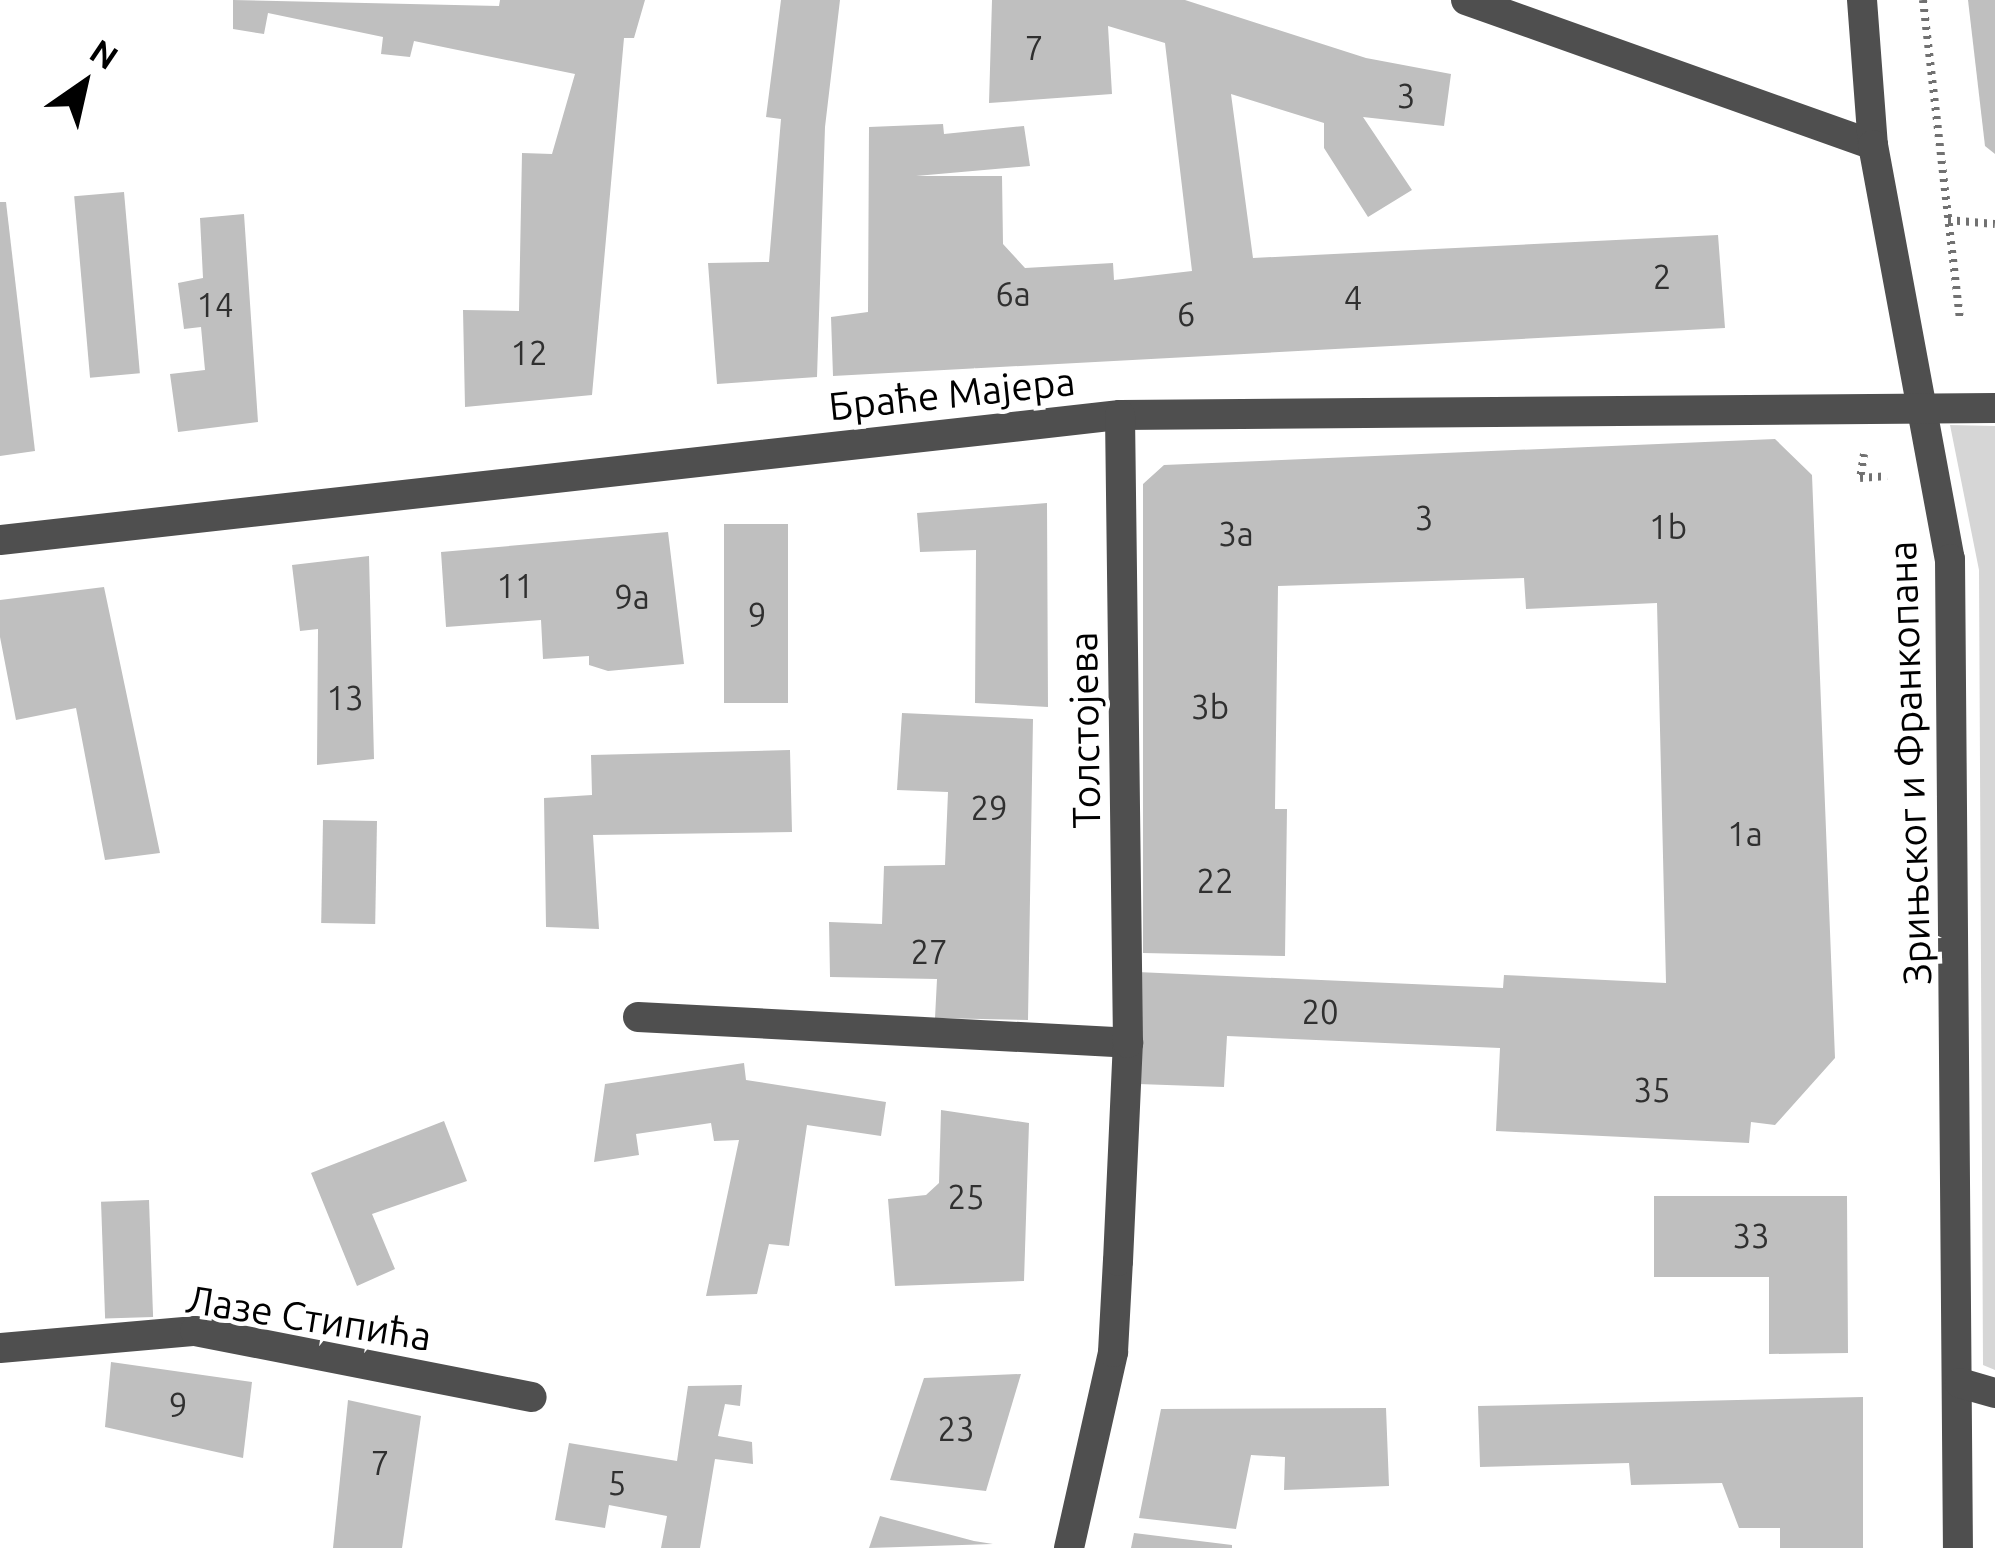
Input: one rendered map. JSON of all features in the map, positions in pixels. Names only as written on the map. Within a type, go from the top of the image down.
[{"type":"street","points":[[1466,0],[1873,145]]},
{"type":"street","name":"Зрињског и Франкопана","points":[[1862,0],[1873,145],[1917,406],[1950,560],[1958,1548]]},
{"type":"street","name":"Браће Мајера","points":[[0,540],[1120,415],[1982,408]]},
{"type":"street","name":"Толстојева","points":[[1069,1548],[1113,1352],[1128,1043],[1120,415]]},
{"type":"street","points":[[638,1017],[1128,1043]]},
{"type":"street","name":"Лазе Стипића","points":[[0,1348],[194,1331],[532,1396]]},
{"type":"street","points":[[1960,1383],[1995,1393]]},
{"type":"path","points":[[1923,0],[1948,220],[1982,408]]},
{"type":"path","points":[[1948,220],[1995,224]]},
{"type":"shaded area","points":[[1950,425],[1995,426],[1995,1370],[1983,1365],[1979,570]]},
{"type":"building","points":[[233,0],[499,6],[500,0],[645,0],[634,38],[624,38],[592,395],[465,407],[463,310],[519,311],[522,153],[552,154],[575,74],[414,41],[410,57],[381,54],[383,37],[268,13],[264,34],[233,29]]},
{"type":"building","points":[[781,0],[840,0],[825,127],[817,377],[717,384],[708,263],[769,262],[781,119],[766,117]]},
{"type":"building","points":[[992,0],[1185,0],[1366,58],[1451,74],[1444,126],[1363,117],[1412,190],[1368,217],[1324,148],[1324,123],[1231,94],[1253,258],[1718,235],[1725,328],[833,376],[831,317],[868,312],[869,127],[943,124],[944,134],[1024,126],[1030,166],[916,176],[1002,176],[1003,244],[1025,268],[1113,263],[1114,280],[1192,271],[1165,43],[1108,26],[1112,94],[989,103]]},
{"type":"building","points":[[1968,0],[1995,0],[1995,154],[1985,146]]},
{"type":"building","points":[[124,192],[140,373],[90,378],[74,196]]},
{"type":"building","points":[[0,202],[6,202],[35,451],[0,456]]},
{"type":"building","points":[[244,214],[258,422],[178,432],[170,374],[205,370],[201,327],[184,329],[178,283],[203,278],[200,218]]},
{"type":"building","points":[[1775,439],[1812,475],[1835,1058],[1775,1125],[1751,1122],[1749,1143],[1496,1131],[1500,1048],[1227,1036],[1224,1087],[1138,1084],[1137,972],[1503,988],[1504,975],[1666,983],[1657,603],[1526,609],[1524,578],[1278,586],[1275,809],[1287,809],[1285,956],[1143,953],[1143,484],[1164,465]]},
{"type":"building","points":[[1047,503],[1048,707],[975,703],[976,550],[920,552],[917,513]]},
{"type":"building","points":[[724,524],[788,524],[788,703],[724,703]]},
{"type":"building","points":[[668,532],[684,664],[608,671],[589,665],[589,656],[543,659],[541,620],[446,627],[441,552]]},
{"type":"building","points":[[369,556],[374,759],[317,765],[318,629],[300,631],[292,565]]},
{"type":"building","points":[[104,587],[160,853],[105,860],[76,708],[16,720],[0,637],[0,600]]},
{"type":"building","points":[[902,713],[1033,719],[1028,1020],[935,1018],[937,979],[830,977],[829,922],[882,924],[884,866],[945,865],[948,792],[897,790]]},
{"type":"building","points":[[790,750],[792,832],[593,835],[599,929],[546,927],[544,798],[592,795],[591,755]]},
{"type":"building","points":[[323,820],[377,821],[375,924],[321,923]]},
{"type":"building","points":[[744,1063],[746,1080],[886,1102],[881,1136],[807,1125],[789,1246],[769,1244],[757,1294],[706,1296],[739,1140],[714,1141],[711,1123],[636,1134],[639,1155],[594,1162],[605,1084]]},
{"type":"building","points":[[941,1110],[1029,1123],[1024,1281],[895,1286],[888,1199],[926,1195],[939,1183]]},
{"type":"building","points":[[444,1121],[467,1181],[372,1214],[395,1269],[357,1286],[311,1173]]},
{"type":"building","points":[[1654,1196],[1847,1196],[1848,1353],[1769,1354],[1769,1277],[1654,1277]]},
{"type":"building","points":[[149,1200],[153,1317],[105,1319],[101,1202]]},
{"type":"building","points":[[111,1362],[252,1382],[243,1458],[105,1427]]},
{"type":"building","points":[[1021,1374],[986,1491],[890,1480],[924,1378]]},
{"type":"building","points":[[742,1385],[740,1406],[725,1404],[718,1436],[752,1442],[753,1464],[715,1459],[700,1548],[661,1548],[667,1516],[609,1505],[605,1528],[555,1520],[569,1443],[677,1461],[688,1386]]},
{"type":"building","points":[[1863,1397],[1863,1548],[1780,1548],[1780,1528],[1739,1528],[1722,1483],[1631,1485],[1629,1463],[1480,1467],[1478,1406]]},
{"type":"building","points":[[348,1400],[421,1416],[402,1548],[333,1548]]},
{"type":"building","points":[[1386,1408],[1389,1486],[1284,1490],[1285,1457],[1251,1455],[1236,1529],[1139,1518],[1161,1409]]},
{"type":"building","points":[[880,1516],[974,1541],[993,1544],[869,1548]]},
{"type":"building","points":[[1134,1533],[1232,1545],[1232,1548],[1131,1548]]}]
